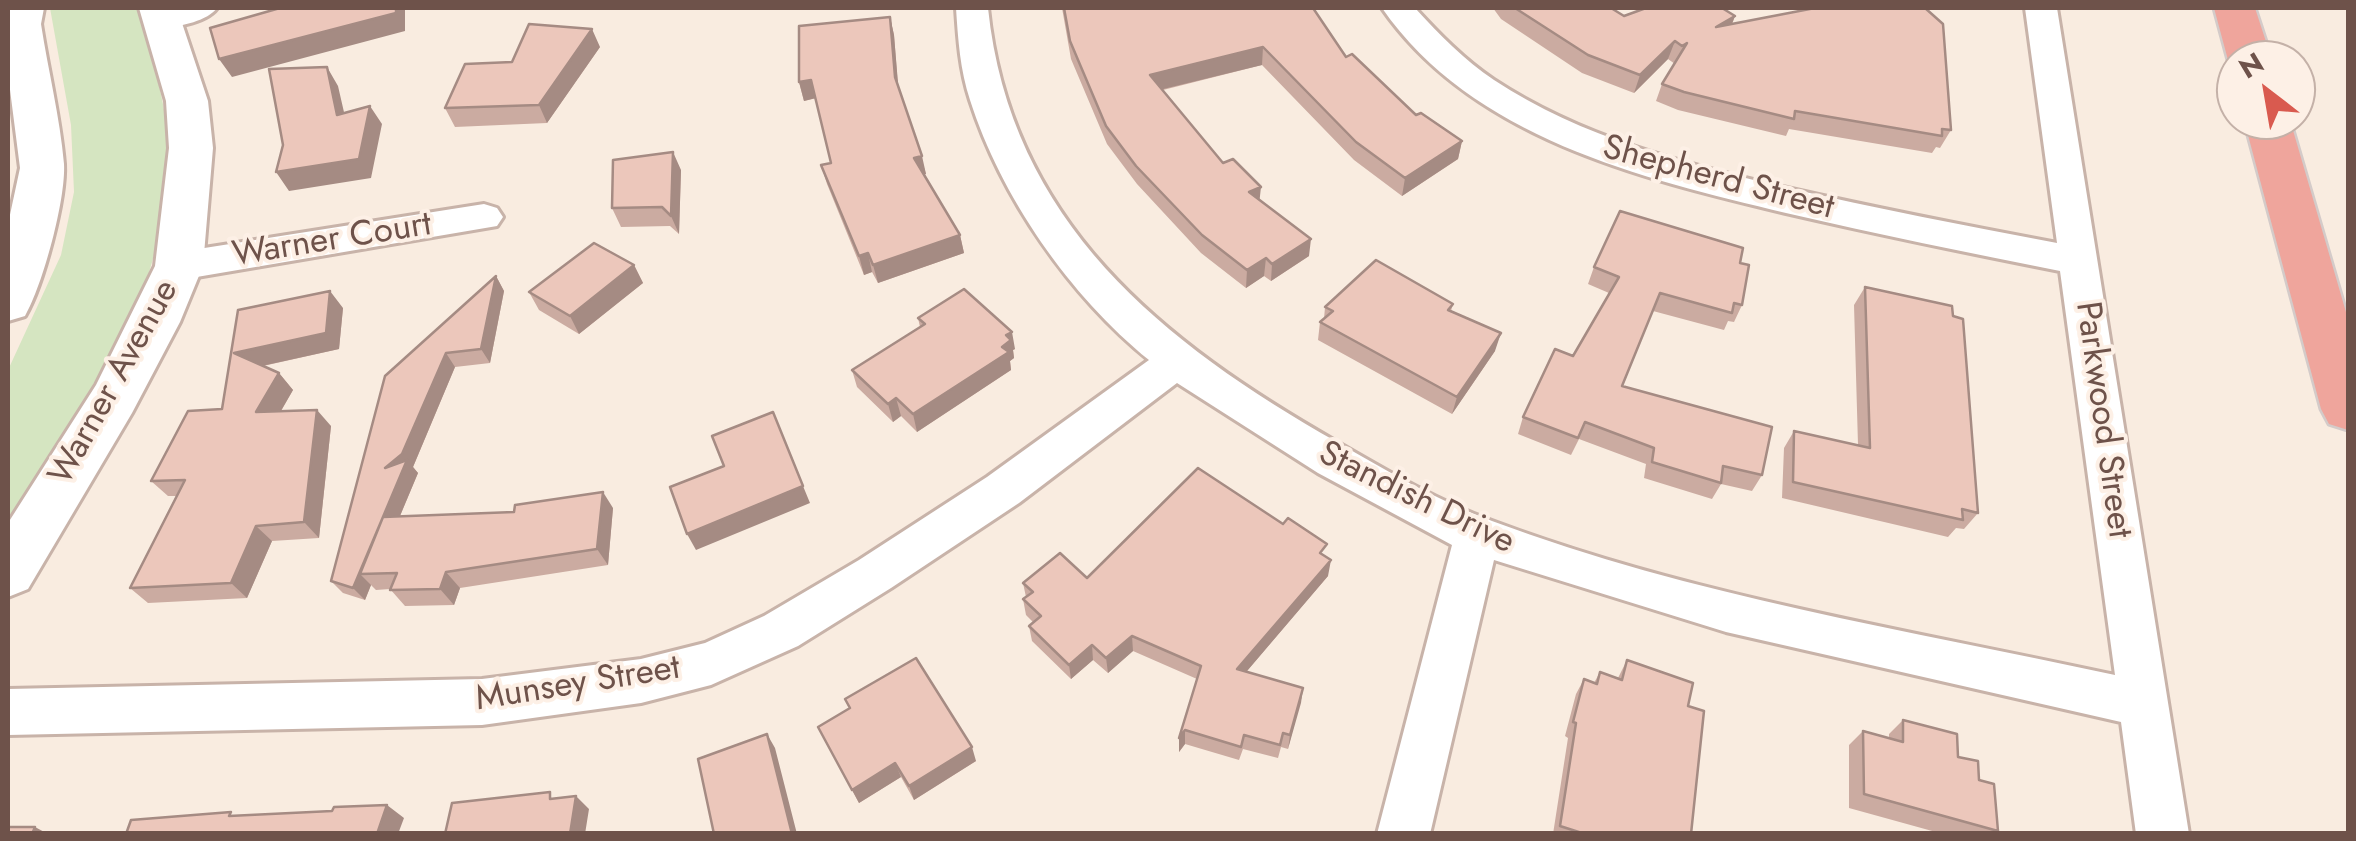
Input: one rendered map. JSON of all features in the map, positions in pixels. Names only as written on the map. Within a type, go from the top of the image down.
[{"type":"highway","points":[[2236,8],[2245,40]]},
{"type":"highway","points":[[2273,140],[2348,409]]},
{"type":"street","points":[[8,302],[22,266],[42,168],[20,24],[24,8]]},
{"type":"street","name":"Standish Drive","points":[[972,8],[976,55],[990,110],[1026,181],[1068,246],[1102,288],[1177,361],[1270,425],[1477,535],[1611,581],[2142,704]]},
{"type":"street","name":"Shepherd Street","points":[[1398,8],[1462,70],[1527,115],[1598,149],[1742,190],[2080,262]]},
{"type":"street","name":"Parkwood Street","points":[[2040,8],[2162,834]]},
{"type":"street","name":"Warner Avenue","points":[[8,572],[114,399],[155,322],[179,266],[191,148],[174,11]]},
{"type":"street","name":"Warner Court","points":[[179,266],[484,217]]},
{"type":"street","name":"Munsey Street","points":[[8,712],[482,702],[641,682],[711,662],[782,630],[875,574],[1004,490],[1177,361]]},
{"type":"street","points":[[1403,834],[1477,535]]},
{"type":"green space","points":[[50,8],[139,8],[163,105],[170,181],[149,273],[135,313],[76,426],[8,534],[8,370],[61,255],[74,192],[71,125]]},
{"type":"building","points":[[280,8],[396,8],[396,13],[219,59],[210,28]]},
{"type":"building","points":[[1064,8],[1313,8],[1346,57],[1352,54],[1416,115],[1421,113],[1462,141],[1405,178],[1356,142],[1263,47],[1150,75],[1223,163],[1233,159],[1261,187],[1249,192],[1311,239],[1272,264],[1266,258],[1247,270],[1202,235],[1136,166],[1106,126],[1070,41]]},
{"type":"building","points":[[1515,8],[1611,8],[1624,16],[1646,8],[1722,8],[1735,16],[1716,27],[1815,8],[1925,8],[1943,24],[1951,130],[1942,129],[1942,136],[1795,111],[1794,119],[1684,92],[1662,84],[1687,43],[1682,46],[1675,41],[1640,75],[1588,55]]},
{"type":"building","points":[[890,17],[895,77],[922,156],[914,158],[960,235],[873,265],[868,253],[859,256],[821,165],[831,163],[811,80],[799,82],[799,26]]},
{"type":"building","points":[[529,24],[592,29],[539,105],[445,108],[465,64],[512,62]]},
{"type":"building","points":[[327,67],[337,115],[370,106],[359,159],[276,172],[283,145],[269,69]]},
{"type":"building","points":[[673,152],[671,216],[662,207],[612,208],[613,160]]},
{"type":"building","points":[[1620,211],[1743,248],[1740,263],[1749,265],[1742,305],[1734,303],[1732,313],[1660,293],[1622,386],[1772,427],[1762,475],[1723,466],[1721,483],[1652,462],[1654,448],[1585,422],[1578,438],[1523,417],[1555,349],[1573,356],[1619,277],[1594,267]]},
{"type":"building","points":[[594,243],[634,265],[570,316],[529,292]]},
{"type":"building","points":[[1376,260],[1453,304],[1448,310],[1501,333],[1457,397],[1320,322],[1333,311],[1325,307]]},
{"type":"building","points":[[496,276],[481,349],[446,353],[402,454],[385,468],[407,460],[353,588],[331,581],[385,376]]},
{"type":"building","points":[[1865,287],[1952,306],[1953,316],[1963,319],[1978,513],[1962,509],[1963,520],[1793,482],[1794,431],[1870,448]]},
{"type":"building","points":[[964,289],[1012,332],[1006,335],[1011,340],[1002,347],[1009,352],[913,414],[896,398],[888,404],[852,370],[925,324],[918,318]]},
{"type":"building","points":[[330,291],[326,333],[234,353],[279,373],[256,412],[317,410],[304,522],[256,526],[231,583],[130,588],[185,480],[151,481],[188,411],[222,409],[238,310]]},
{"type":"building","points":[[773,412],[803,486],[687,534],[670,487],[724,466],[712,436]]},
{"type":"building","points":[[1198,468],[1283,524],[1288,518],[1327,544],[1320,553],[1331,560],[1237,669],[1303,688],[1290,735],[1283,733],[1280,745],[1244,735],[1241,747],[1185,730],[1179,738],[1201,666],[1132,636],[1106,658],[1092,645],[1069,665],[1029,626],[1041,616],[1023,599],[1033,592],[1023,583],[1060,553],[1087,578]]},
{"type":"building","points":[[603,492],[597,549],[446,572],[440,589],[390,590],[397,573],[360,574],[383,517],[514,512],[515,505]]},
{"type":"building","points":[[916,658],[972,747],[909,786],[895,763],[852,790],[818,727],[850,708],[845,699]]},
{"type":"building","points":[[1627,660],[1693,683],[1688,706],[1704,711],[1691,834],[1585,834],[1560,826],[1576,723],[1573,722],[1584,679],[1597,684],[1600,672],[1622,680]]},
{"type":"building","points":[[1903,720],[1957,734],[1958,757],[1978,761],[1979,780],[1994,784],[1998,831],[1864,794],[1863,731],[1903,742]]},
{"type":"building","points":[[767,734],[792,834],[714,834],[698,759]]},
{"type":"building","points":[[550,792],[550,799],[576,796],[570,834],[445,834],[452,803]]},
{"type":"building","points":[[387,805],[377,834],[126,834],[131,820]]},
{"type":"building","points":[[8,827],[35,827],[32,834],[8,834]]}]
